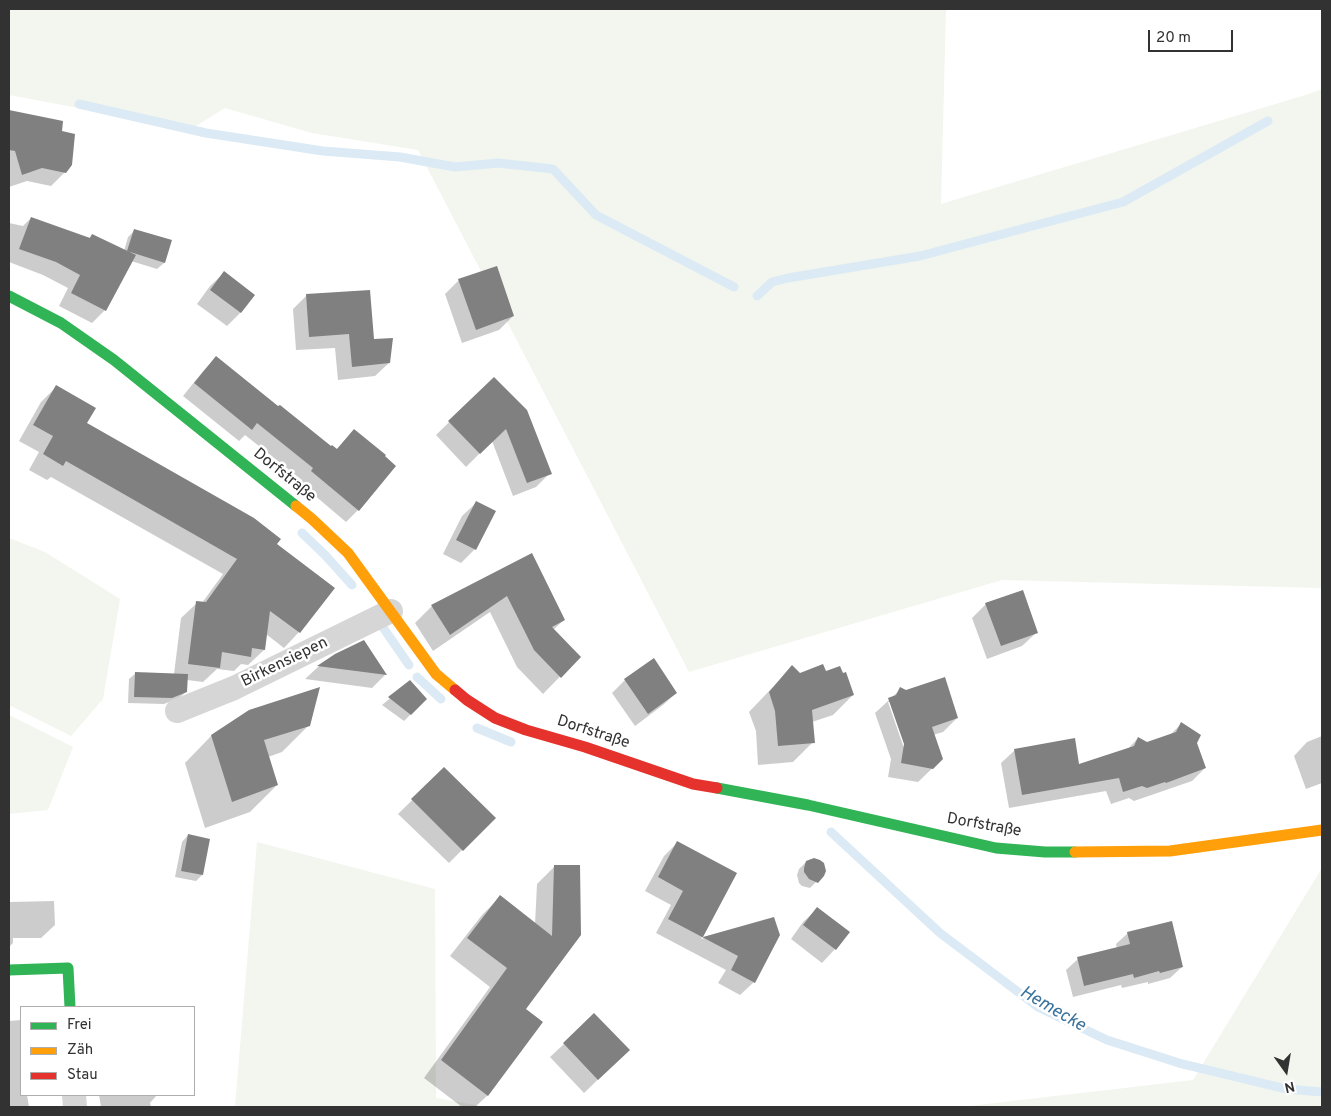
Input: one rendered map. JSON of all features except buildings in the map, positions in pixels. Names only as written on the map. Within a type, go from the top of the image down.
[{"type":"street","name":"Dorfstraße","points":[[9,296],[61,323],[114,360],[312,519],[348,553],[436,674],[467,700],[495,718],[526,730],[585,747],[693,784],[808,805],[996,848],[1045,852],[1170,851],[1322,830]]},
{"type":"street","name":"Birkensiepen","points":[[177,711],[234,688],[390,610]]},
{"type":"street","points":[[9,970],[68,968],[70,1006]]},
{"type":"shaded area","points":[[9,9],[946,9],[941,204],[1322,89],[1322,588],[1002,580],[689,672],[418,150],[312,133],[225,108],[191,129],[9,95]]},
{"type":"shaded area","points":[[9,538],[45,552],[120,599],[103,699],[71,736],[9,705]]},
{"type":"shaded area","points":[[9,715],[73,747],[48,810],[9,814]]},
{"type":"shaded area","points":[[257,842],[435,889],[436,1098],[487,1107],[235,1107]]},
{"type":"shaded area","points":[[1322,868],[1322,1107],[961,1107],[1193,1080]]},
{"type":"waterway","points":[[79,104],[206,133],[323,151],[400,157],[455,167],[498,163],[553,169],[596,215],[734,287]]},
{"type":"waterway","points":[[757,296],[772,282],[920,256],[1123,202],[1268,121]]},
{"type":"waterway","name":"Hemecke","points":[[302,533],[352,585]]},
{"type":"waterway","name":"Hemecke","points":[[382,626],[409,665]]},
{"type":"waterway","name":"Hemecke","points":[[417,677],[441,699]]},
{"type":"waterway","name":"Hemecke","points":[[477,728],[511,742]]},
{"type":"waterway","name":"Hemecke","points":[[831,832],[940,933],[1038,1007],[1107,1040],[1179,1063],[1287,1089],[1322,1092]]},
{"type":"traffic: fast","points":[[9,296],[61,323],[114,360],[296,506]]},
{"type":"traffic: fast","points":[[717,788],[808,805],[996,848],[1045,852],[1075,852]]},
{"type":"traffic: fast","points":[[9,970],[68,968],[70,1006]]},
{"type":"traffic: slow","points":[[296,506],[348,553],[436,674],[455,690]]},
{"type":"traffic: slow","points":[[1075,852],[1170,851],[1322,830]]},
{"type":"traffic: jam","points":[[455,690],[495,718],[526,730],[585,747],[693,784],[717,788]]}]
